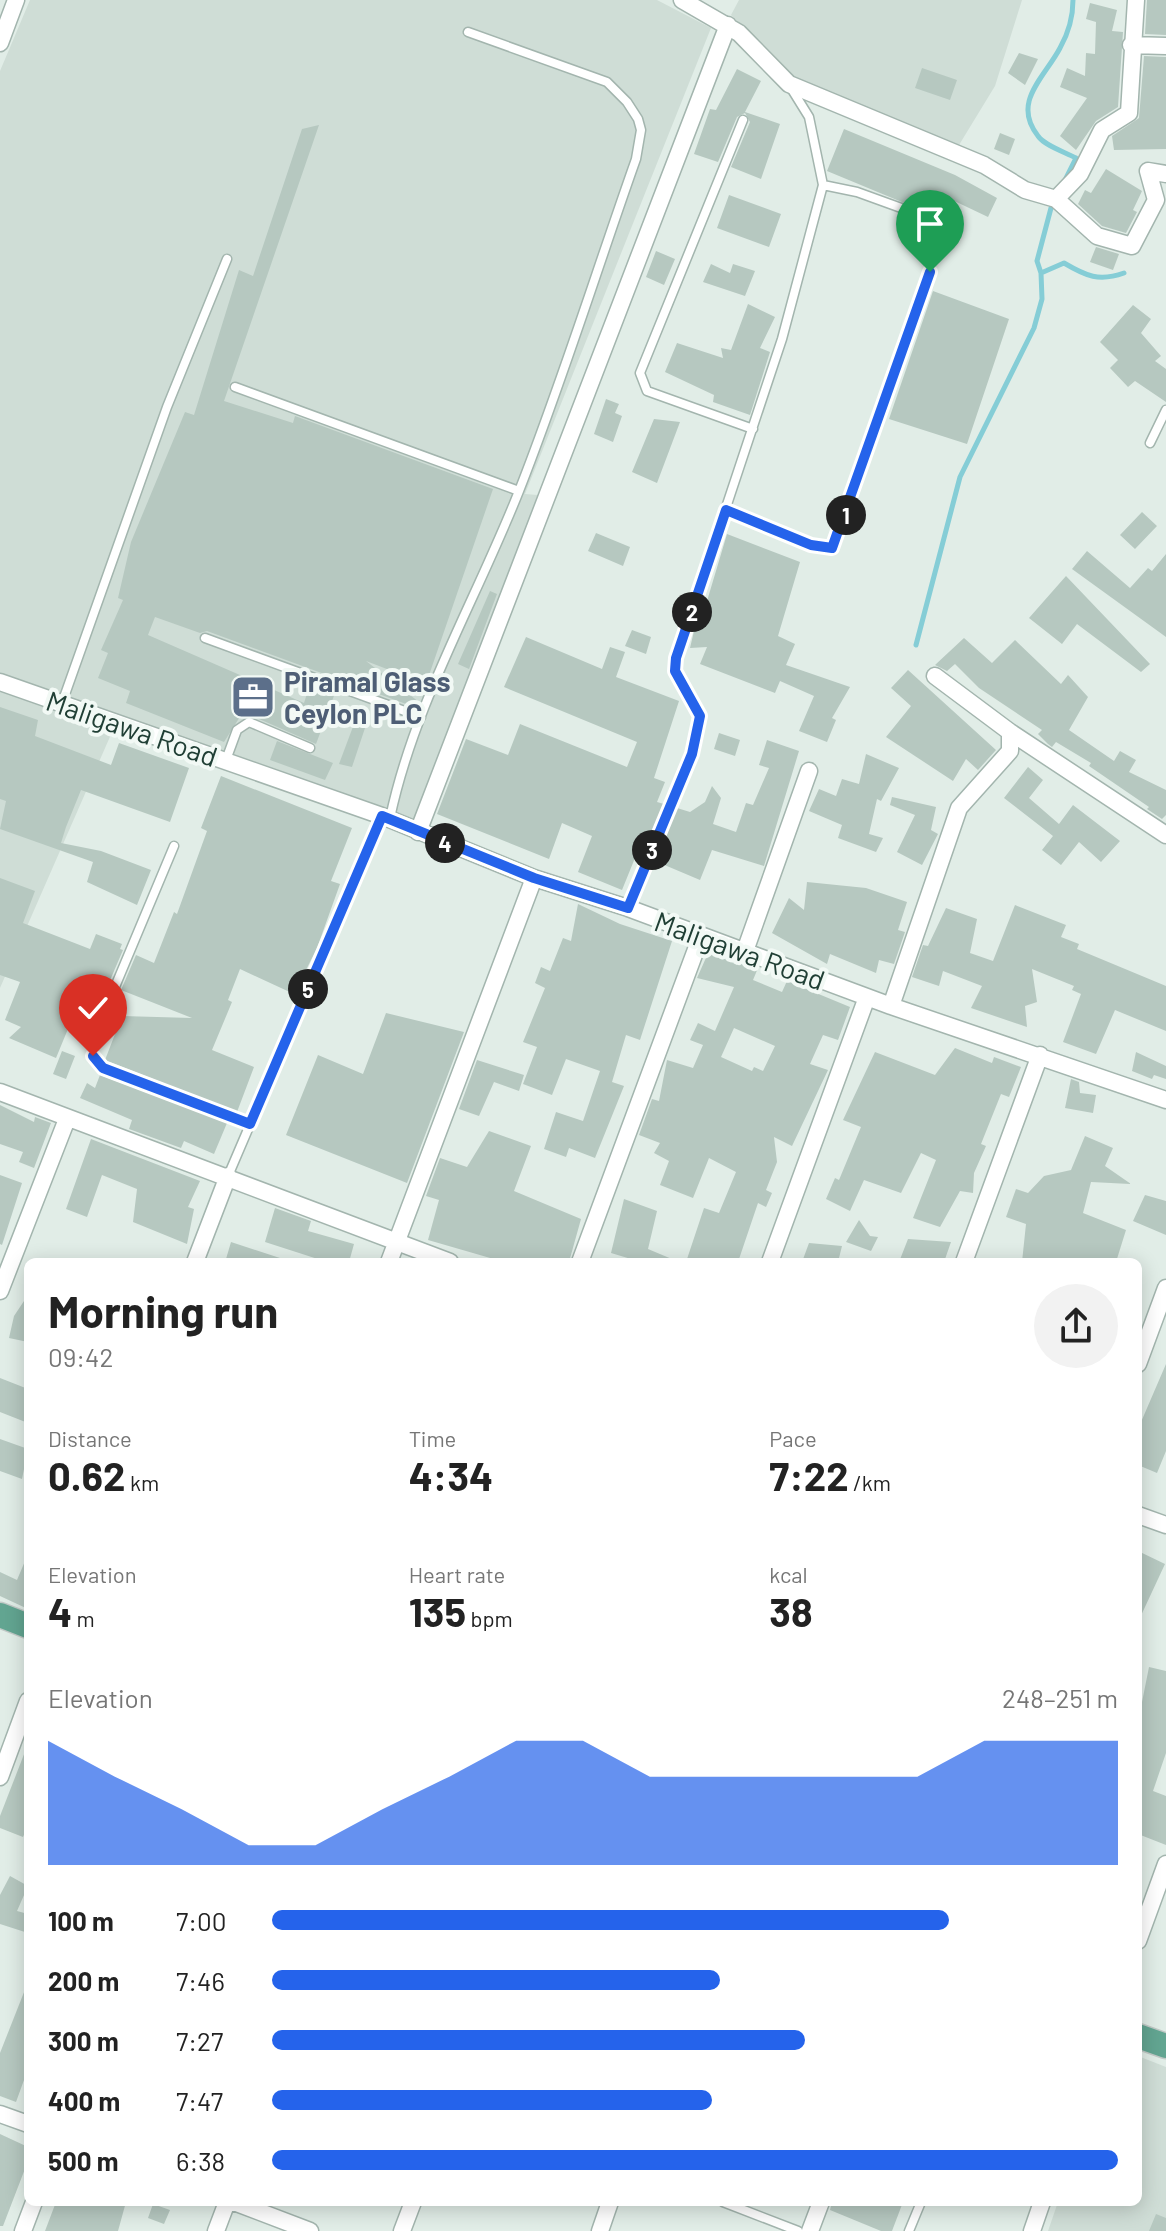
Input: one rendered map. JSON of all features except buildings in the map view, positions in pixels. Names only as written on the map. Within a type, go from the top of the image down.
[{"type":"main road","points":[[0,1615],[24,1624]]},
{"type":"main road","points":[[1142,2037],[1166,2046]]},
{"type":"street","points":[[0,43],[16,0]]},
{"type":"street","points":[[682,0],[728,25],[789,84],[984,165],[1025,190],[1056,199],[1097,236],[1132,246],[1156,200],[1148,171],[1166,174]]},
{"type":"street","points":[[1056,199],[1080,174],[1102,130],[1129,113],[1136,0]]},
{"type":"street","points":[[418,832],[728,25]]},
{"type":"street","points":[[1131,45],[1166,46]]},
{"type":"street","points":[[935,676],[1010,732],[1166,835]]},
{"type":"street","name":"Maligawa Road","points":[[0,682],[386,818],[534,878],[628,908],[891,1006],[1166,1100]]},
{"type":"street","points":[[891,1006],[959,808],[1010,751],[1010,732]]},
{"type":"street","points":[[745,951],[809,771]]},
{"type":"street","points":[[391,1258],[534,878]]},
{"type":"street","points":[[581,1258],[701,936]]},
{"type":"street","points":[[771,1258],[867,997]]},
{"type":"street","points":[[965,1258],[1040,1055]]},
{"type":"street","points":[[0,1092],[439,1258]]},
{"type":"street","points":[[0,1291],[67,1119]]},
{"type":"street","points":[[197,1258],[228,1176]]},
{"type":"street","points":[[1142,1353],[1166,1288]]},
{"type":"street","points":[[1142,1516],[1166,1525]]},
{"type":"street","points":[[0,1777],[24,1712]]},
{"type":"street","points":[[1142,1930],[1166,1864]]},
{"type":"street","points":[[0,2114],[24,2123]]},
{"type":"street","points":[[23,2231],[32,2206]]},
{"type":"street","points":[[216,2231],[225,2206]]},
{"type":"street","points":[[244,2206],[310,2231]]},
{"type":"street","points":[[402,2231],[411,2206]]},
{"type":"street","points":[[600,2231],[609,2206]]},
{"type":"street","points":[[810,2231],[819,2206]]},
{"type":"street","points":[[1032,2231],[1041,2206]]},
{"type":"lane","points":[[228,1176],[386,818],[399,773],[421,717],[519,491],[636,159],[641,130],[627,102],[607,82],[468,32]]},
{"type":"lane","points":[[628,908],[692,754],[700,716],[675,671],[676,658],[782,339],[823,185],[809,117],[789,84]]},
{"type":"lane","points":[[743,120],[640,373],[647,391],[753,429]]},
{"type":"lane","points":[[726,510],[811,545],[832,548],[930,272],[933,236],[926,217],[857,192],[823,185]]},
{"type":"lane","points":[[62,704],[167,407],[227,259]]},
{"type":"lane","points":[[235,387],[519,491]]},
{"type":"lane","points":[[1150,443],[1166,410]]},
{"type":"lane","points":[[205,638],[421,717]]},
{"type":"lane","points":[[226,760],[237,730],[249,722],[310,748]]},
{"type":"lane","points":[[174,846],[94,1037],[93,1056],[103,1068],[250,1124]]},
{"type":"lane","points":[[733,2206],[798,2231]]},
{"type":"lane","points":[[909,2231],[919,2206]]},
{"type":"shaded area","points":[[30,0],[657,0],[711,28],[525,494],[550,496],[414,831],[116,723],[0,988],[0,71]]},
{"type":"shaded area","points":[[739,0],[1022,0],[995,86],[959,145],[788,76],[731,15]]},
{"type":"shaded area","points":[[1142,2058],[1166,2067],[1166,2231],[1048,2231],[1057,2206],[1142,2206]]},
{"type":"waterway","points":[[1064,182],[1076,158],[1041,140],[1028,112],[1033,90],[1066,36],[1073,0]]},
{"type":"waterway","points":[[1051,208],[1037,261],[1041,273],[1064,263],[1093,276],[1124,273]]},
{"type":"waterway","points":[[916,645],[960,477],[1034,328],[1042,299],[1041,273]]},
{"type":"place","name":"Piramal Glass Ceylon PLC","points":[[253,697]]},
{"type":"route","points":[[93,1056],[103,1068],[250,1124],[382,816],[534,878],[628,908],[692,754],[700,716],[692,695],[675,671],[676,658],[726,510],[811,545],[832,548],[930,272]]}]
